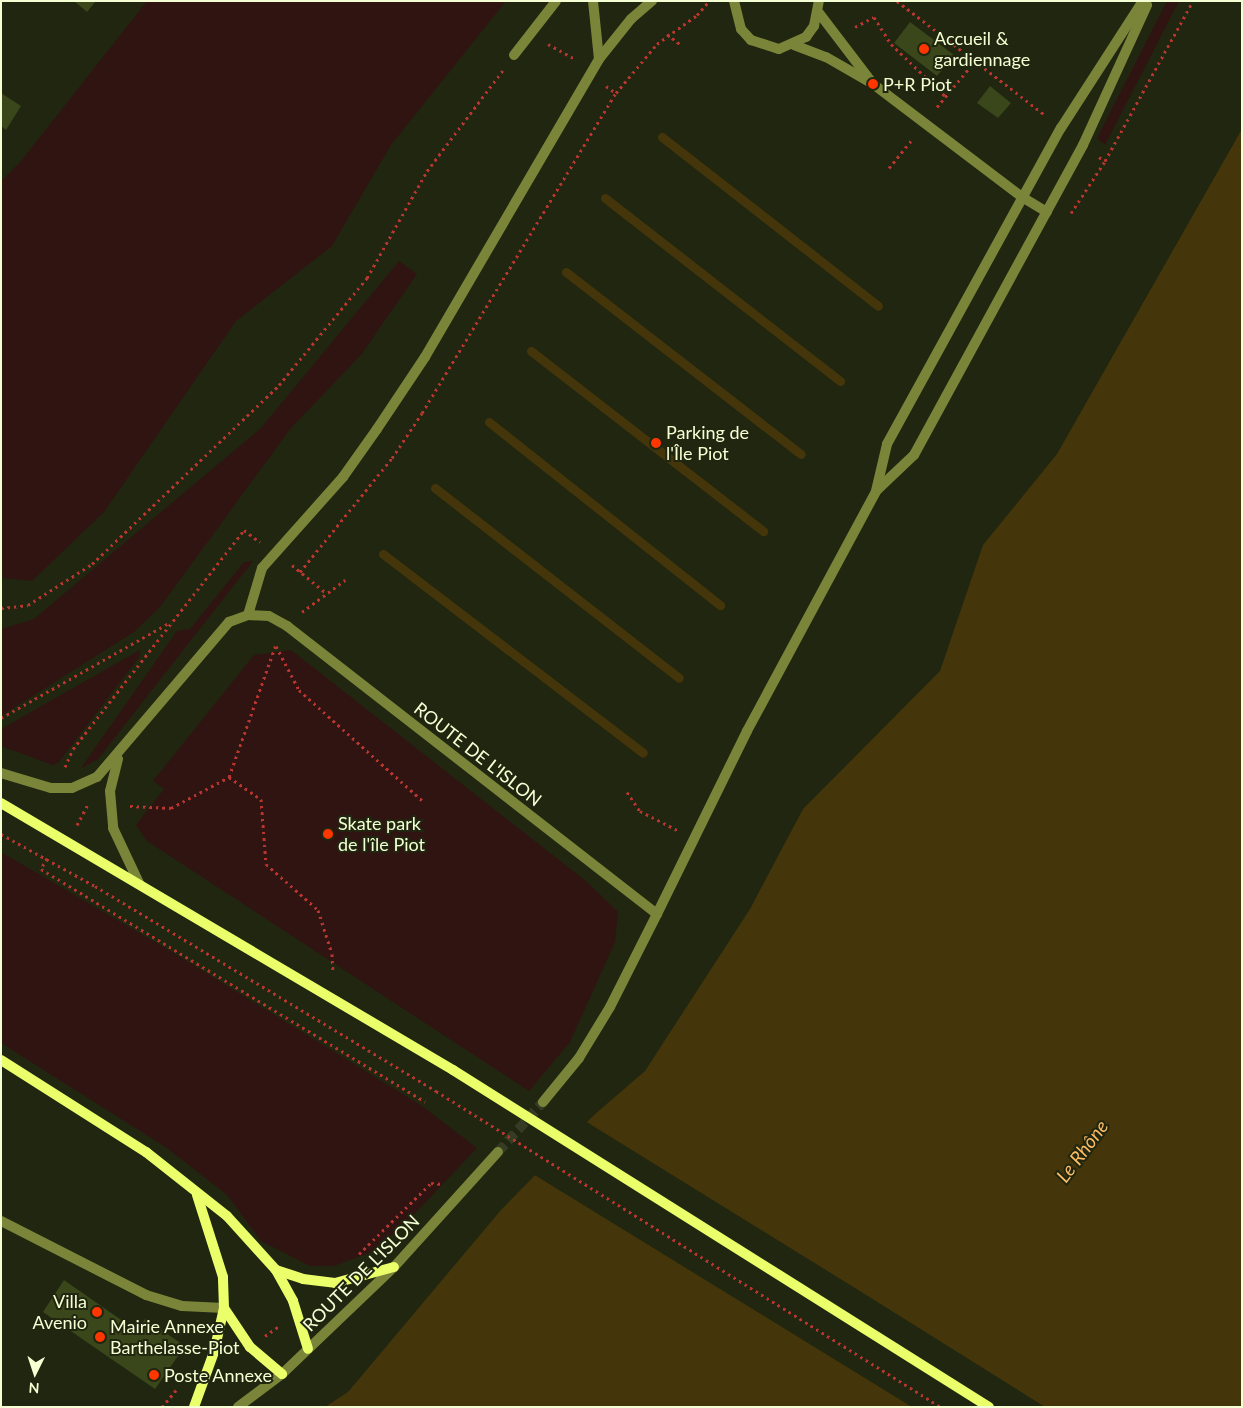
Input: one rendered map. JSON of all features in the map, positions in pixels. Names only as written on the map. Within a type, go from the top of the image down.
[{"type":"main road","points":[[1,803],[453,1070],[989,1407]]},
{"type":"main road","points":[[1,1060],[146,1152],[197,1195],[227,1216],[276,1270],[293,1301],[308,1349]]},
{"type":"main road","points":[[194,1407],[214,1352],[224,1308],[223,1277],[197,1195]]},
{"type":"main road","points":[[276,1270],[303,1279],[335,1283],[394,1267]]},
{"type":"main road","points":[[224,1308],[250,1347],[282,1374]]},
{"type":"street","points":[[514,54],[556,1]]},
{"type":"street","points":[[592,1],[599,60]]},
{"type":"street","points":[[1,773],[51,788],[72,788],[97,778],[121,753],[212,637],[229,622],[248,615],[262,568],[343,477],[425,357],[599,60],[631,19],[652,1]]},
{"type":"street","points":[[734,1],[741,29],[751,40],[779,49],[794,45],[806,37],[819,13],[819,1]]},
{"type":"street","points":[[543,1102],[589,1041],[658,914],[747,731],[876,491],[887,444],[1022,197],[1143,1]]},
{"type":"street","points":[[876,491],[914,455],[1083,145],[1148,1]]},
{"type":"street","points":[[819,13],[873,84]]},
{"type":"street","points":[[794,45],[826,57],[873,84],[1022,197],[1047,212]]},
{"type":"street","name":"ROUTE DE L'ISLON","points":[[248,615],[269,616],[287,626],[658,914]]},
{"type":"street","points":[[121,753],[112,775],[110,805],[114,828],[139,883]]},
{"type":"street","name":"ROUTE DE L'ISLON","points":[[238,1407],[282,1374],[394,1267],[498,1152]]},
{"type":"street","points":[[1,1221],[146,1295],[182,1306],[224,1308]]},
{"type":"path","points":[[300,572],[407,436],[616,93],[667,34],[697,15],[709,1]]},
{"type":"path","points":[[897,1],[1049,119]]},
{"type":"path","points":[[1098,156],[1105,161],[1193,1]]},
{"type":"path","points":[[839,39],[874,17],[891,44],[946,97]]},
{"type":"path","points":[[667,34],[681,45]]},
{"type":"path","points":[[1,608],[28,605],[92,564],[279,385],[367,278],[427,172],[514,54],[541,42],[558,47],[578,62]]},
{"type":"path","points":[[934,112],[975,61]]},
{"type":"path","points":[[889,168],[913,138]]},
{"type":"path","points":[[63,771],[73,749],[244,530],[264,545]]},
{"type":"path","points":[[290,564],[326,593]]},
{"type":"path","points":[[126,806],[171,808],[229,777],[275,646],[287,626],[326,593],[345,580]]},
{"type":"path","points":[[1,718],[174,620]]},
{"type":"path","points":[[275,646],[299,690],[424,802]]},
{"type":"path","points":[[229,777],[261,799],[266,864],[318,910],[332,954],[333,973]]},
{"type":"path","points":[[627,792],[640,811],[679,831]]},
{"type":"path","points":[[68,841],[88,803]]},
{"type":"path","points":[[1,834],[47,859],[436,1090],[941,1407]]},
{"type":"path","points":[[47,859],[41,869],[425,1102]]},
{"type":"path","points":[[353,1260],[431,1183],[466,1187]]},
{"type":"shaded area","points":[[147,1],[506,1],[391,145],[332,246],[236,321],[104,512],[32,581],[1,578],[1,181],[21,161]]},
{"type":"shaded area","points":[[1167,1],[1179,1],[1105,145],[1097,138]]},
{"type":"shaded area","points":[[399,261],[417,274],[361,355],[291,428],[160,607],[134,632],[1,716],[1,629],[34,619],[261,428]]},
{"type":"shaded area","points":[[253,561],[98,759],[81,768],[177,631],[190,629],[244,562]]},
{"type":"shaded area","points":[[140,650],[140,656],[58,763],[53,765],[1,746],[1,730],[8,725]]},
{"type":"shaded area","points":[[291,650],[587,882],[618,912],[615,942],[570,1042],[529,1091],[147,841],[136,825],[164,789],[153,781],[254,655]]},
{"type":"shaded area","points":[[1,852],[177,955],[422,1106],[477,1148],[403,1226],[369,1253],[334,1266],[310,1266],[261,1241],[227,1195],[167,1148],[1,1043]]},
{"type":"water","name":"Le Rhône","points":[[1242,129],[1242,1407],[325,1407],[348,1392],[501,1210],[594,1115],[645,1071],[750,909],[803,809],[940,671],[983,545],[1057,454]]},
{"type":"pier","points":[[585,1121],[1045,1407],[912,1407],[533,1174]]},
{"type":"building","points":[[74,1],[96,1],[87,12]]},
{"type":"building","name":"Accueil & gardiennage","points":[[910,22],[954,55],[937,76],[894,43]]},
{"type":"building","points":[[990,86],[1011,103],[998,118],[977,103]]},
{"type":"building","points":[[1,93],[21,106],[6,130],[1,126]]},
{"type":"building","name":"Mairie Annexe Barthelasse-Piot","points":[[64,1280],[137,1331],[145,1319],[185,1346],[155,1389],[43,1312]]},
{"type":"waterway","points":[[662,137],[878,306]]},
{"type":"waterway","points":[[605,198],[840,381]]},
{"type":"waterway","points":[[566,272],[801,454]]},
{"type":"waterway","points":[[531,351],[763,531]]},
{"type":"waterway","points":[[489,422],[720,605]]},
{"type":"waterway","points":[[435,488],[679,678]]},
{"type":"waterway","points":[[383,554],[643,753]]},
{"type":"tunnel","points":[[498,1152],[543,1102]]},
{"type":"place","name":"Accueil & gardiennage","points":[[924,49]]},
{"type":"place","name":"P+R Piot","points":[[873,84]]},
{"type":"place","name":"Parking de l'Île Piot","points":[[656,443]]},
{"type":"place","name":"Skate park de l'île Piot","points":[[328,834]]},
{"type":"place","name":"Villa Avenio","points":[[97,1312]]},
{"type":"place","name":"Mairie Annexe Barthelasse-Piot","points":[[100,1337]]},
{"type":"place","name":"Poste Annexe","points":[[154,1375]]}]
